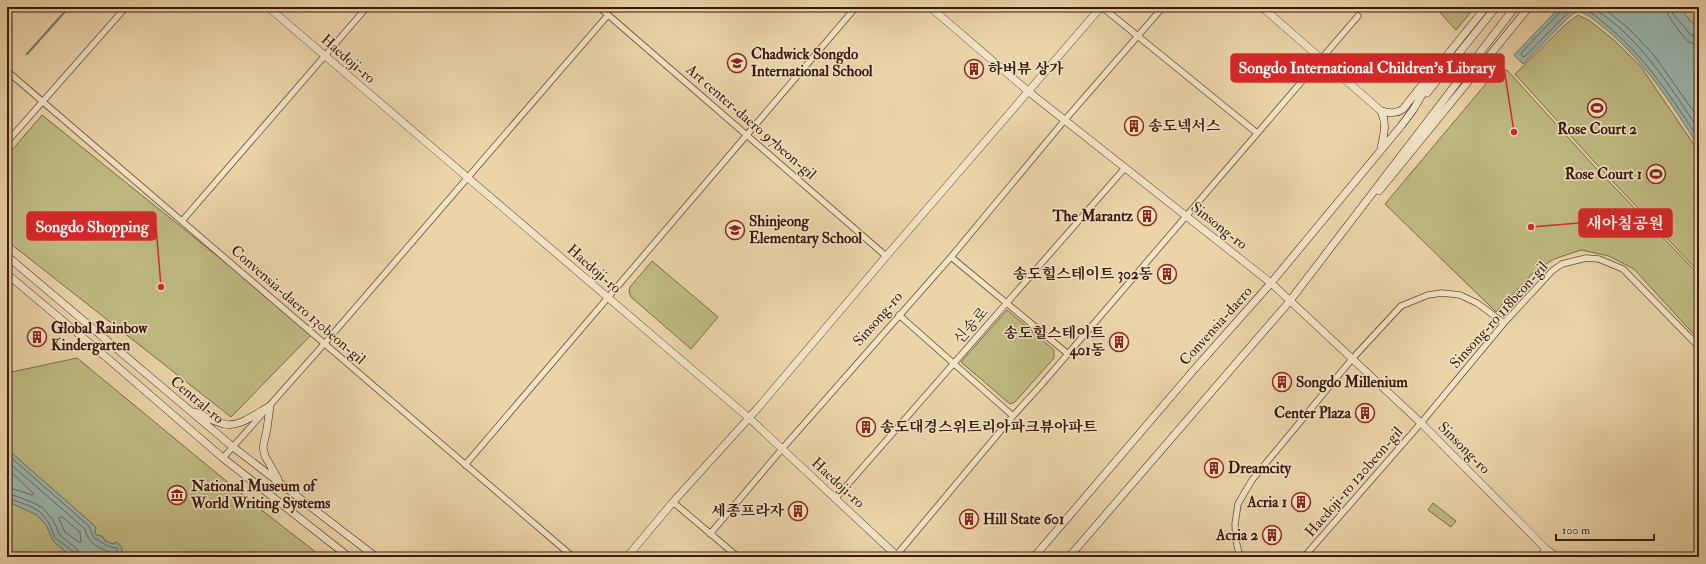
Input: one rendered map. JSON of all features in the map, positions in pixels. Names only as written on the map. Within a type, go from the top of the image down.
[{"type":"main road","name":"Haedoji-ro","points":[[268,7],[749,418],[896,556]]},
{"type":"main road","name":"Sinsong-ro","points":[[930,7],[1064,121],[1270,283],[1421,423],[1546,549],[1558,557]]},
{"type":"main road","points":[[627,557],[673,502],[749,418],[886,256],[1102,7]]},
{"type":"main road","points":[[1262,7],[1381,111],[1385,119],[1385,129],[1381,150]]},
{"type":"main road","name":"Convensia-daero","points":[[1413,110],[1441,63],[1486,7]]},
{"type":"main road","name":"Convensia-daero","points":[[1034,557],[1270,283],[1381,150],[1496,7]]},
{"type":"main road","points":[[1070,557],[1289,302],[1515,7]]},
{"type":"main road","points":[[1358,213],[1375,196],[1529,7]]},
{"type":"main road","points":[[1381,111],[1391,113],[1399,112],[1403,109],[1441,63]]},
{"type":"main road","name":"Central-ro","points":[[7,256],[233,447],[376,557]]},
{"type":"main road","name":"Central-ro","points":[[7,274],[113,362],[223,458],[349,557]]},
{"type":"main road","points":[[190,410],[223,424],[232,425],[238,424],[270,406]]},
{"type":"main road","points":[[270,406],[263,447],[269,465],[280,484]]},
{"type":"main road","points":[[1540,557],[1546,549]]},
{"type":"street","points":[[7,142],[43,103],[126,7]]},
{"type":"street","points":[[182,221],[367,7]]},
{"type":"street","name":"Art center-daero 97beon-gil","points":[[599,7],[886,256]]},
{"type":"street","points":[[465,464],[856,7]]},
{"type":"street","points":[[1102,7],[1257,133]]},
{"type":"street","points":[[1064,121],[1164,7]]},
{"type":"street","points":[[223,458],[325,343],[608,15]]},
{"type":"street","points":[[896,556],[1013,416],[1358,16]]},
{"type":"street","name":"Convensia-daero 130beon-gil","points":[[7,71],[572,557]]},
{"type":"street","name":"Sinsong-ro","points":[[710,534],[782,449],[951,257],[1064,121]]},
{"type":"street","name":"신송로","points":[[835,499],[1124,169]]},
{"type":"street","points":[[951,257],[1068,354]]},
{"type":"street","name":"Sinsong-ro 118beon-gil","points":[[1421,423],[1504,323],[1552,271],[1562,264],[1586,258],[1599,259],[1624,269],[1699,347]]},
{"type":"street","points":[[1240,557],[1236,542],[1235,524],[1238,504],[1248,486],[1352,358],[1401,306],[1428,294],[1460,294],[1477,303],[1504,323]]},
{"type":"street","points":[[899,315],[1013,416]]},
{"type":"street","name":"Haedoji-ro 120beon-gil","points":[[1304,557],[1421,423]]},
{"type":"street","points":[[673,502],[738,557]]},
{"type":"shaded area","points":[[1435,7],[1475,7],[1456,30]]},
{"type":"shaded area","points":[[1677,7],[1699,7],[1699,32]]},
{"type":"shaded area","points":[[1578,15],[1590,21],[1615,41],[1641,67],[1699,152],[1699,272],[1598,166],[1515,74],[1566,24]]},
{"type":"shaded area","points":[[1507,70],[1595,167],[1699,275],[1699,340],[1634,269],[1609,256],[1581,250],[1554,259],[1535,271],[1496,312],[1385,204],[1495,73]]},
{"type":"shaded area","points":[[42,115],[313,333],[231,417],[7,241],[7,156]]},
{"type":"shaded area","points":[[652,261],[718,317],[691,349],[631,297],[629,292],[630,287]]},
{"type":"shaded area","points":[[1007,310],[1054,350],[1054,358],[1015,402],[1010,404],[961,362]]},
{"type":"shaded area","points":[[77,358],[259,508],[322,557],[121,557],[122,548],[117,542],[111,543],[105,540],[102,536],[96,535],[96,527],[7,449],[7,373]]},
{"type":"shaded area","points":[[7,501],[37,515],[46,525],[54,542],[72,557],[7,557]]},
{"type":"shaded area","points":[[1433,503],[1456,521],[1451,527],[1428,510]]},
{"type":"water","points":[[1560,7],[1679,7],[1699,31],[1699,147],[1667,98],[1644,68],[1618,40],[1586,14],[1579,12],[1574,13],[1523,64],[1514,55]]},
{"type":"water","points":[[7,449],[96,527],[96,535],[102,536],[105,541],[113,544],[117,542],[122,548],[121,557],[72,557],[54,542],[46,525],[37,515],[7,501]]},
{"type":"waterway","points":[[27,54],[69,7]]},
{"type":"place","name":"Chadwick Songdo International School","points":[[737,63]]},
{"type":"place","name":"하버뷰 상가","points":[[974,69]]},
{"type":"place","name":"Rose Court 2","points":[[1597,108]]},
{"type":"place","name":"송도넥서스","points":[[1134,126]]},
{"type":"place","name":"Songdo International Children's Library","points":[[1514,132]]},
{"type":"place","name":"Rose Court 1","points":[[1656,174]]},
{"type":"place","name":"The Marantz","points":[[1147,216]]},
{"type":"place","name":"새아침공원","points":[[1531,227]]},
{"type":"place","name":"Shinjeong Elementary School","points":[[735,230]]},
{"type":"place","name":"송도힐스테이트 302동","points":[[1167,274]]},
{"type":"place","name":"Songdo Shopping","points":[[161,287]]},
{"type":"place","name":"Global Rainbow Kindergarten","points":[[37,337]]},
{"type":"place","name":"송도힐스테이트 401동","points":[[1119,342]]},
{"type":"place","name":"Songdo Millenium","points":[[1282,382]]},
{"type":"place","name":"Center Plaza","points":[[1365,413]]},
{"type":"place","name":"송도대경스위트리아파크뷰아파트","points":[[866,427]]},
{"type":"place","name":"Dreamcity","points":[[1214,468]]},
{"type":"place","name":"National Museum of World Writing Systems","points":[[177,495]]},
{"type":"place","name":"Acria 1","points":[[1301,502]]},
{"type":"place","name":"세종프라자","points":[[798,511]]},
{"type":"place","name":"Hill State 601","points":[[969,519]]},
{"type":"place","name":"Acria 2","points":[[1272,535]]}]
